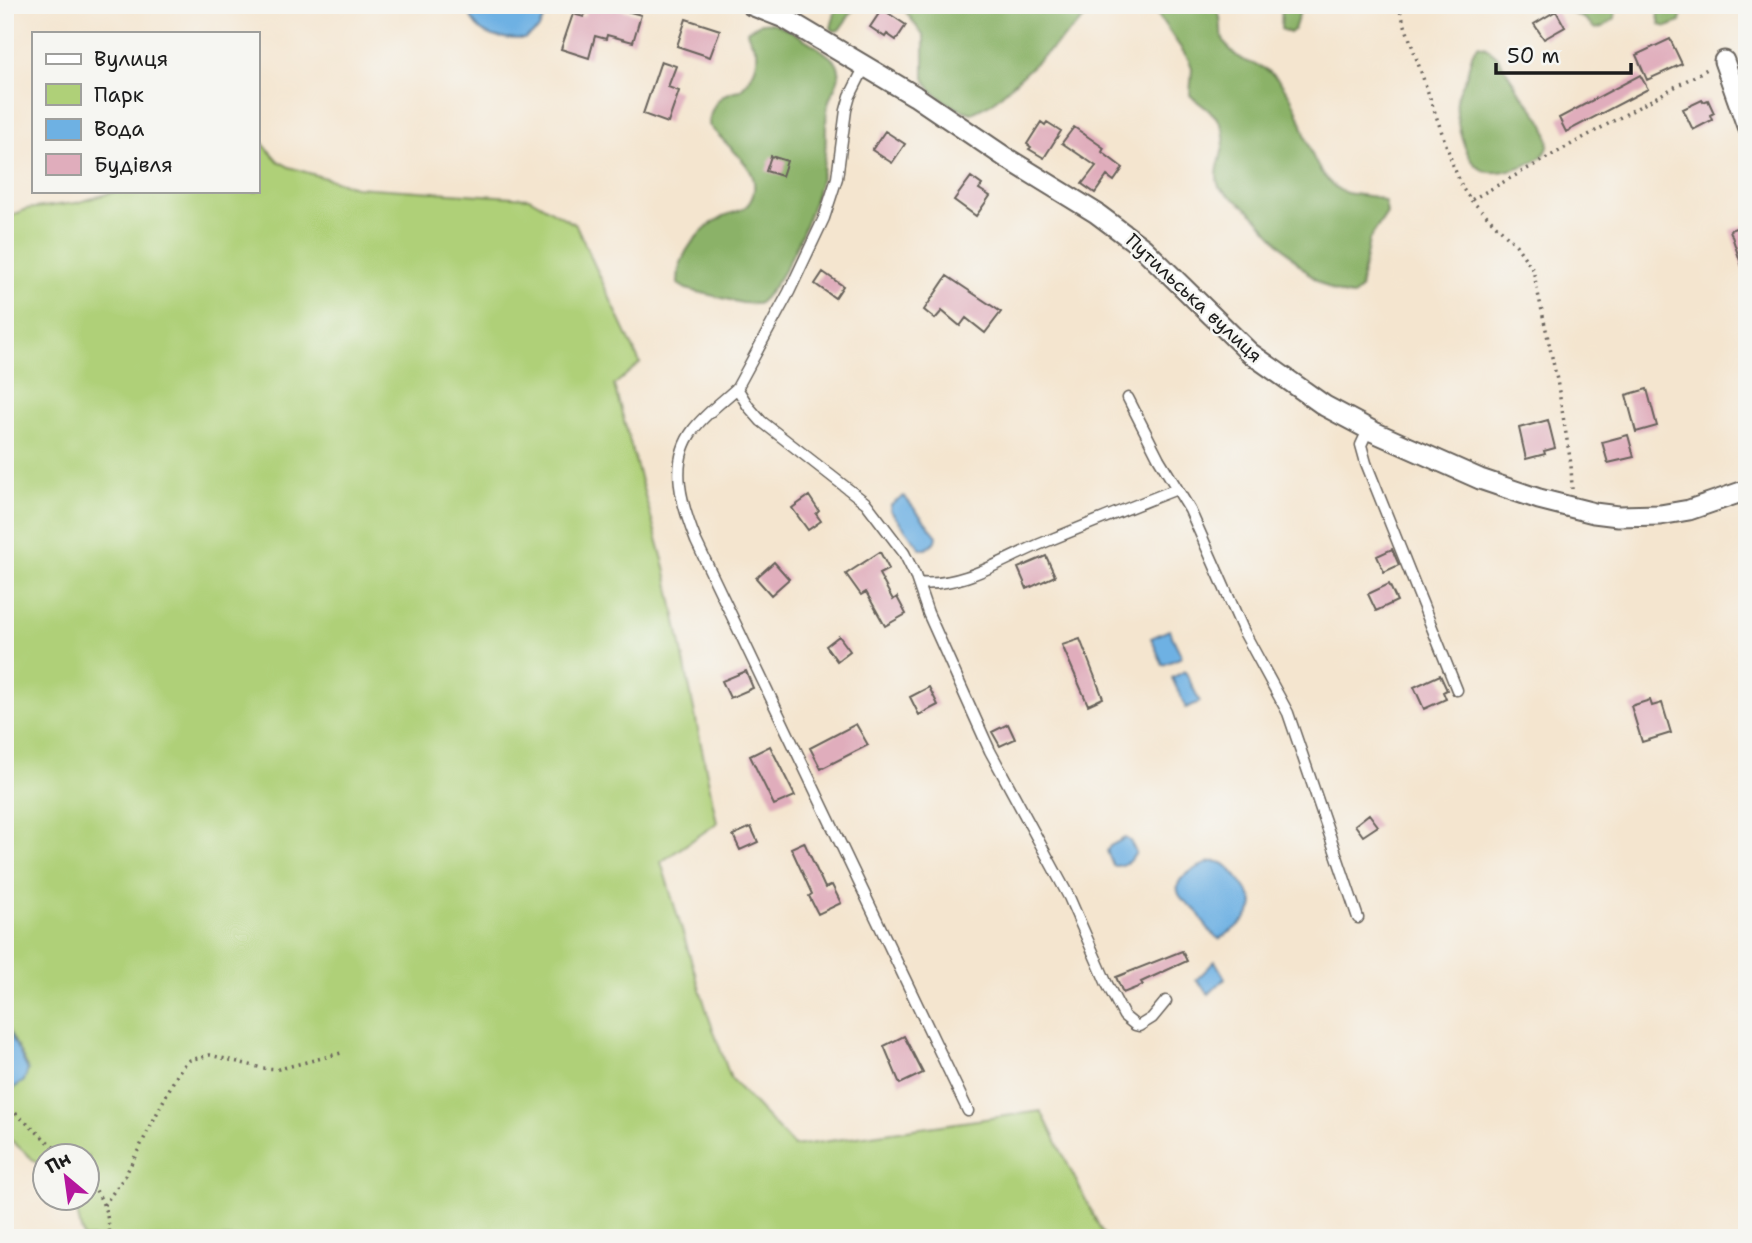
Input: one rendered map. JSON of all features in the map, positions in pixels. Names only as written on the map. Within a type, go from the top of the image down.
[{"type":"street","name":"Путильська вулиця","points":[[751,5],[785,18],[915,96],[1128,235],[1250,353],[1325,406],[1368,430],[1453,468],[1513,491],[1573,509],[1618,516],[1660,515],[1689,510],[1747,490]]},
{"type":"street","points":[[1724,61],[1747,126]]},
{"type":"lane","points":[[865,66],[846,110],[837,178],[824,218],[789,292],[737,388],[701,421],[686,440],[679,463],[679,479],[684,508],[696,541],[968,1111]]},
{"type":"lane","points":[[737,388],[761,421],[872,509],[904,553],[990,751],[1069,897],[1118,1006],[1130,1022],[1139,1026],[1152,1018],[1166,1001]]},
{"type":"lane","points":[[1128,398],[1158,459],[1198,526],[1244,632],[1288,713],[1358,918]]},
{"type":"lane","points":[[1368,430],[1361,445],[1366,463],[1457,690]]},
{"type":"lane","points":[[918,583],[940,584],[969,576],[1019,552],[1177,489]]},
{"type":"path","points":[[1398,5],[1463,189],[1516,246],[1533,270],[1571,464],[1573,509]]},
{"type":"path","points":[[1471,200],[1724,61]]},
{"type":"path","points":[[104,1205],[125,1176],[173,1082],[190,1060],[210,1055],[262,1068],[279,1069],[341,1053]]},
{"type":"path","points":[[5,1104],[48,1142]]},
{"type":"path","points":[[102,1202],[110,1221],[110,1238]]},
{"type":"green space","points":[[837,5],[857,5],[839,30],[834,31],[831,28]]},
{"type":"green space","points":[[901,5],[1108,5],[1086,17],[992,103],[972,113],[944,100],[927,84],[924,78],[924,37]]},
{"type":"green space","points":[[1151,5],[1215,5],[1220,17],[1222,37],[1229,48],[1239,58],[1270,72],[1286,90],[1295,106],[1310,150],[1327,179],[1341,191],[1385,202],[1387,213],[1369,240],[1360,289],[1354,296],[1325,286],[1312,276],[1253,214],[1219,187],[1218,169],[1224,144],[1222,126],[1213,114],[1190,95],[1192,68],[1189,60]]},
{"type":"green space","points":[[1282,5],[1302,5],[1294,30],[1290,33],[1281,29]]},
{"type":"green space","points":[[1562,5],[1616,5],[1615,18],[1603,27],[1595,29],[1585,19],[1567,11]]},
{"type":"green space","points":[[1656,5],[1683,5],[1680,22],[1667,27],[1660,25]]},
{"type":"green space","points":[[761,23],[778,25],[819,48],[835,61],[839,75],[827,107],[825,154],[810,212],[792,256],[770,292],[758,304],[742,303],[686,289],[678,284],[681,263],[698,235],[715,221],[744,208],[753,195],[753,179],[749,169],[709,125],[712,111],[718,101],[733,91],[740,90],[753,73],[757,52],[747,31]]},
{"type":"green space","points":[[1478,45],[1486,47],[1497,56],[1547,131],[1548,148],[1541,157],[1526,165],[1499,172],[1485,171],[1471,160],[1462,140],[1457,100]]},
{"type":"green space","points":[[259,136],[278,161],[289,167],[355,187],[529,198],[576,225],[640,363],[614,385],[665,567],[717,823],[661,862],[708,1015],[731,1079],[794,1146],[1041,1111],[1105,1238],[83,1238],[77,1212],[102,1212],[102,1142],[32,1142],[32,1159],[5,1135],[5,1086],[9,1088],[27,1066],[5,1023],[5,219],[26,209],[76,203],[114,192],[259,192]]},
{"type":"water","points":[[468,5],[550,5],[538,30],[524,39],[487,34],[475,24]]},
{"type":"water","points":[[904,496],[937,536],[936,541],[926,549],[921,549],[890,510],[891,505]]},
{"type":"water","points":[[1169,630],[1182,657],[1163,665],[1151,638]]},
{"type":"water","points":[[1185,671],[1200,702],[1186,708],[1172,678]]},
{"type":"water","points":[[1125,838],[1136,852],[1127,863],[1113,866],[1107,851],[1110,846]]},
{"type":"water","points":[[1210,862],[1222,863],[1230,869],[1245,887],[1253,903],[1245,919],[1219,939],[1196,911],[1180,897],[1178,888],[1182,878]]},
{"type":"water","points":[[1215,961],[1225,978],[1209,994],[1196,980]]},
{"type":"water","points":[[5,1023],[28,1070],[24,1081],[12,1089],[5,1086]]},
{"type":"building","points":[[587,5],[605,5],[641,15],[633,42],[607,35],[606,39],[595,36],[589,58],[561,49],[573,14],[584,17]]},
{"type":"building","points":[[882,9],[906,25],[896,40],[887,34],[885,37],[870,27]]},
{"type":"building","points":[[1556,11],[1565,27],[1544,39],[1534,24]]},
{"type":"building","points":[[686,19],[720,30],[710,57],[677,46]]},
{"type":"building","points":[[1670,39],[1682,64],[1647,80],[1636,55]]},
{"type":"building","points":[[661,61],[676,66],[668,87],[679,91],[668,123],[643,114]]},
{"type":"building","points":[[1640,75],[1648,89],[1566,132],[1559,118]]},
{"type":"building","points":[[1708,100],[1714,113],[1710,115],[1712,120],[1693,130],[1683,109]]},
{"type":"building","points":[[1041,122],[1045,125],[1047,122],[1061,131],[1044,158],[1029,149],[1031,147],[1027,144]]},
{"type":"building","points":[[1074,127],[1104,148],[1102,152],[1123,168],[1114,181],[1107,176],[1095,193],[1082,184],[1096,166],[1062,143]]},
{"type":"building","points":[[885,131],[905,144],[892,163],[872,150]]},
{"type":"building","points":[[771,156],[787,161],[782,176],[766,171]]},
{"type":"building","points":[[971,177],[982,185],[979,189],[990,196],[976,216],[954,200]]},
{"type":"building","points":[[1747,224],[1747,273],[1744,273],[1730,230]]},
{"type":"building","points":[[823,272],[843,286],[835,298],[815,284]]},
{"type":"building","points":[[947,276],[1001,312],[985,333],[966,318],[960,326],[942,311],[935,319],[924,310]]},
{"type":"building","points":[[1647,389],[1657,426],[1636,432],[1626,395]]},
{"type":"building","points":[[1548,420],[1555,448],[1526,459],[1519,428]]},
{"type":"building","points":[[1628,435],[1634,457],[1608,463],[1602,442]]},
{"type":"building","points":[[809,496],[819,511],[816,514],[821,521],[808,530],[792,508]]},
{"type":"building","points":[[1392,549],[1399,565],[1384,572],[1377,556]]},
{"type":"building","points":[[880,552],[889,569],[879,574],[893,600],[897,597],[906,614],[885,626],[866,592],[861,595],[846,574]]},
{"type":"building","points":[[1046,556],[1055,576],[1027,589],[1018,568]]},
{"type":"building","points":[[774,562],[789,579],[771,595],[756,578]]},
{"type":"building","points":[[1389,584],[1397,601],[1376,611],[1368,594]]},
{"type":"building","points":[[839,636],[850,651],[837,661],[826,646]]},
{"type":"building","points":[[1080,639],[1103,698],[1088,705],[1062,645]]},
{"type":"building","points":[[746,671],[753,688],[730,698],[722,681]]},
{"type":"building","points":[[1440,675],[1447,690],[1443,692],[1446,699],[1424,709],[1414,687]]},
{"type":"building","points":[[929,687],[938,705],[919,715],[910,697]]},
{"type":"building","points":[[1650,700],[1652,706],[1662,703],[1671,733],[1642,742],[1631,706]]},
{"type":"building","points":[[856,724],[868,745],[821,769],[810,748]]},
{"type":"building","points":[[1008,724],[1015,739],[1000,746],[992,732]]},
{"type":"building","points":[[770,746],[795,796],[774,805],[750,756]]},
{"type":"building","points":[[1369,814],[1378,826],[1363,836],[1355,825]]},
{"type":"building","points":[[751,827],[758,842],[740,850],[733,835]]},
{"type":"building","points":[[804,842],[825,888],[832,885],[841,903],[818,914],[791,848]]},
{"type":"building","points":[[1182,951],[1187,961],[1123,993],[1116,977]]},
{"type":"building","points":[[904,1036],[923,1073],[900,1084],[884,1046]]}]
